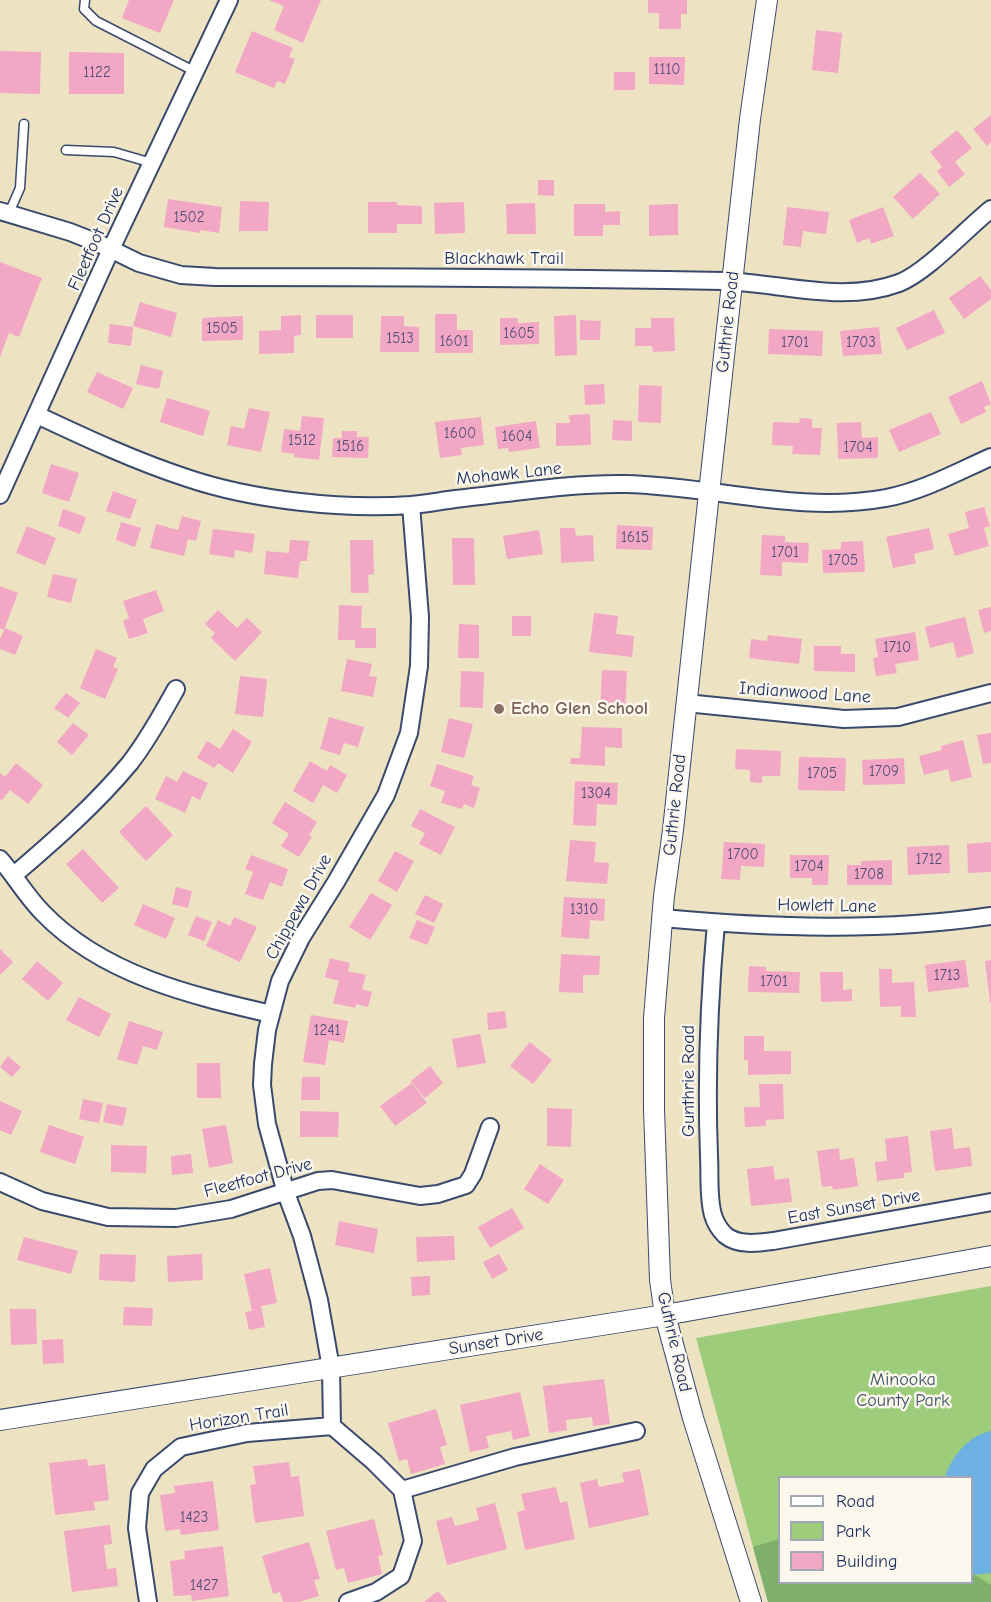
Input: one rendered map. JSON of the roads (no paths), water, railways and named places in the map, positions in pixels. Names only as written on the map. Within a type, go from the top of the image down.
[{"type":"street","name":"Fleetfoot Drive","points":[[0,495],[111,249],[229,0]]},
{"type":"street","name":"Guthrie Road","points":[[751,1602],[693,1418],[665,1315],[660,1280],[654,1109],[654,1018],[708,492],[750,119],[767,0]]},
{"type":"street","name":"Blackhawk Trail","points":[[5,212],[70,232],[139,263],[181,274],[215,277],[543,278],[732,282],[844,294],[901,282],[928,264],[991,209]]},
{"type":"street","name":"Mohawk Lane","points":[[37,415],[118,452],[187,478],[231,491],[272,498],[340,504],[411,505],[597,484],[628,484],[805,503],[858,502],[918,490],[991,457]]},
{"type":"street","name":"Chippewa Drive","points":[[331,1368],[319,1300],[302,1236],[286,1193],[267,1124],[262,1086],[264,1053],[280,981],[301,938],[386,795],[409,733],[419,666],[420,637],[411,505]]},
{"type":"street","points":[[14,875],[97,799],[131,762],[157,725],[176,689]]},
{"type":"street","name":"Indianwood Lane","points":[[686,703],[855,718],[898,717],[991,693]]},
{"type":"street","points":[[0,859],[43,913],[75,940],[115,964],[143,978],[197,997],[271,1014]]},
{"type":"street","name":"Howlett Lane","points":[[663,918],[839,928],[880,927],[991,916]]},
{"type":"street","name":"Gunthrie Road","points":[[716,922],[708,1033],[708,1139],[712,1212],[718,1226],[726,1235]]},
{"type":"street","name":"Fleetfoot Drive","points":[[1,1185],[42,1201],[118,1218],[176,1218],[231,1209],[318,1181],[332,1179],[420,1196],[466,1185],[473,1174],[490,1127]]},
{"type":"street","name":"East Sunset Drive","points":[[726,1235],[750,1244],[991,1202]]},
{"type":"street","name":"Sunset Drive","points":[[0,1420],[665,1315],[991,1256]]},
{"type":"street","points":[[331,1368],[332,1426],[402,1490],[413,1541],[401,1576],[376,1592],[348,1602]]},
{"type":"street","name":"Horizon Trail","points":[[148,1602],[137,1528],[140,1493],[154,1469],[181,1447],[247,1434],[332,1426]]},
{"type":"street","points":[[402,1490],[515,1457],[636,1431]]},
{"type":"lane","points":[[85,0],[84,9],[96,21],[194,72]]},
{"type":"lane","points":[[5,212],[20,188],[24,124]]},
{"type":"lane","points":[[66,150],[114,152],[152,163]]},
{"type":"water","points":[[991,1431],[991,1573],[974,1575],[973,1476],[945,1476],[962,1448],[975,1437]]},
{"type":"place","name":"Echo Glen School","points":[[499,709]]},
{"type":"park label","name":"Minooka County Park","points":[[903,1390]]}]
